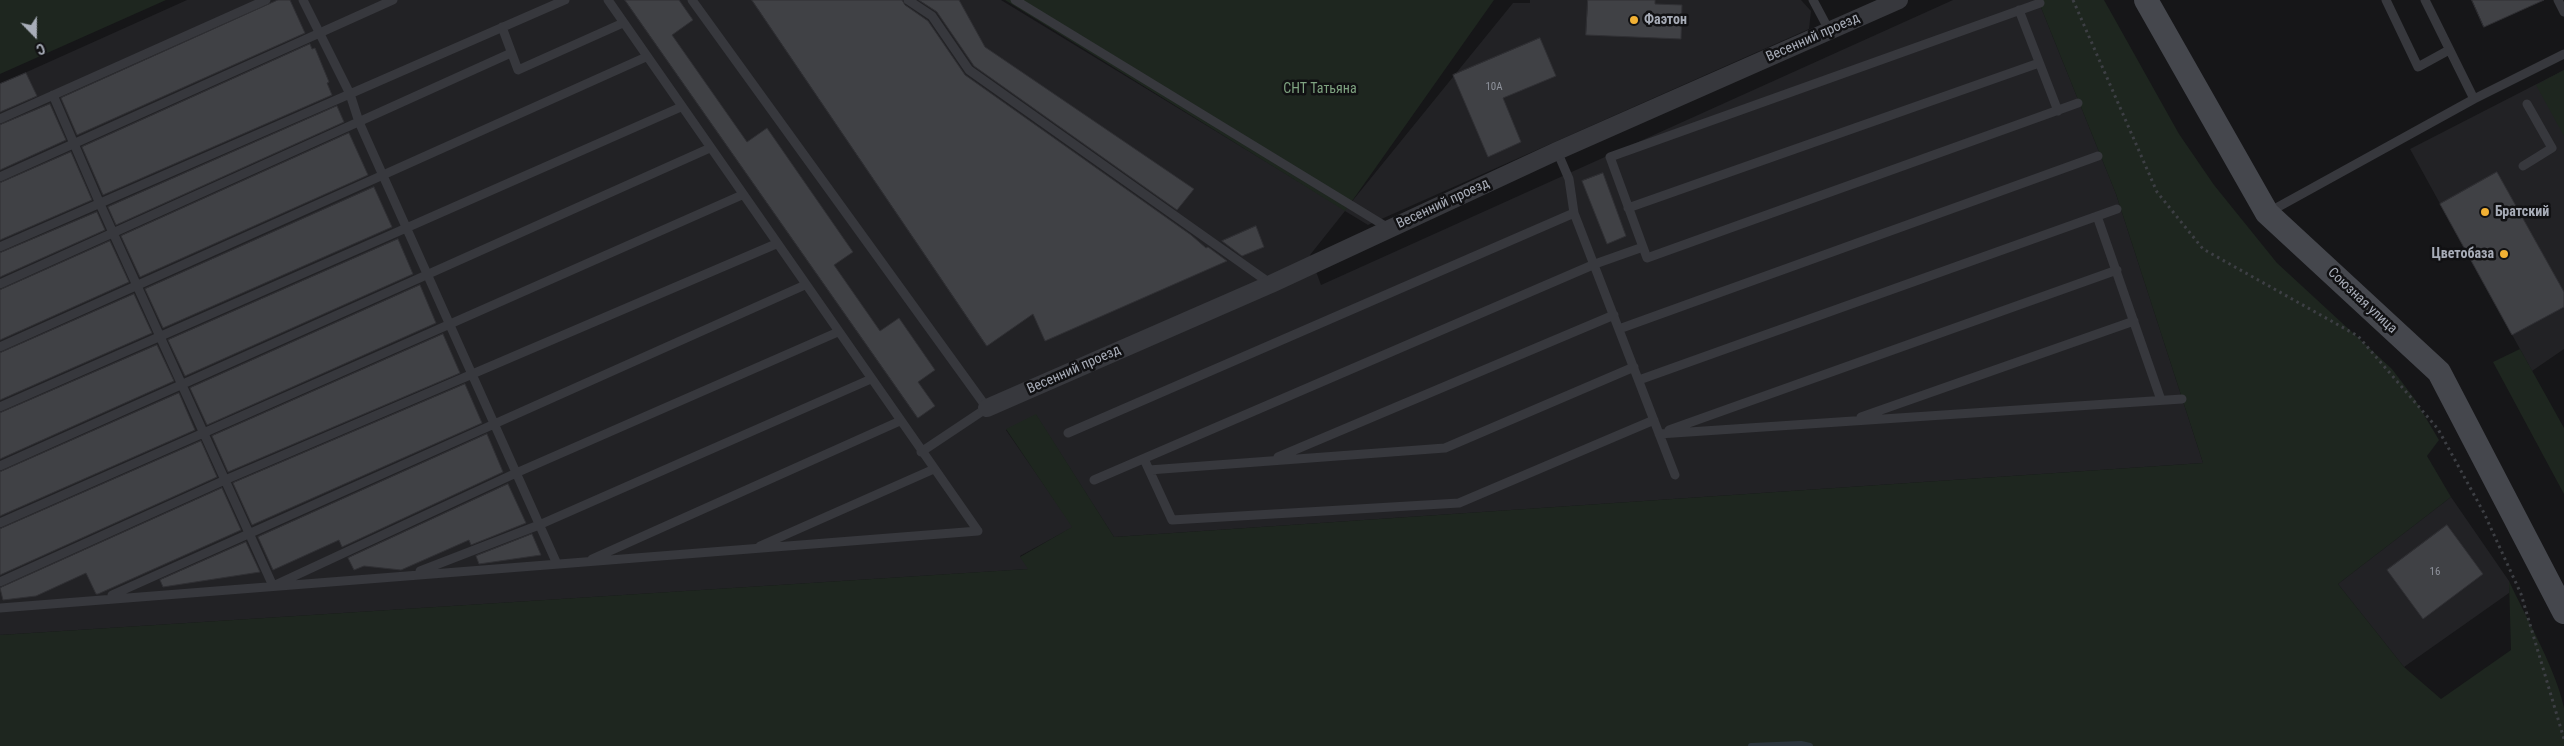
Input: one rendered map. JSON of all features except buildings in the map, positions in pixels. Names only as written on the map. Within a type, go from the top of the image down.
[{"type":"main road","name":"Союзная улица","points":[[2146,0],[2266,213],[2439,372],[2564,612]]},
{"type":"street","name":"Весенний проезд","points":[[987,408],[1270,284],[1557,151],[1899,0]]},
{"type":"lane","points":[[0,119],[266,0]]},
{"type":"lane","points":[[303,0],[350,94],[359,122],[557,564]]},
{"type":"lane","points":[[0,177],[393,0]]},
{"type":"lane","points":[[0,247],[565,0]]},
{"type":"lane","points":[[0,608],[978,531],[776,244],[608,0]]},
{"type":"lane","points":[[692,0],[987,408],[921,452]]},
{"type":"lane","points":[[908,0],[932,16],[969,70],[1270,284]]},
{"type":"lane","points":[[1015,0],[1390,229]]},
{"type":"lane","points":[[1813,0],[1829,30]]},
{"type":"lane","points":[[2386,0],[2418,67],[2449,50]]},
{"type":"lane","points":[[2424,0],[2474,99]]},
{"type":"lane","points":[[2558,0],[2564,12]]},
{"type":"lane","points":[[2040,3],[1610,156],[1628,208],[1647,258],[2078,104]]},
{"type":"lane","points":[[2019,10],[2058,111]]},
{"type":"lane","points":[[502,28],[518,70],[623,23]]},
{"type":"lane","points":[[0,284],[511,53]]},
{"type":"lane","points":[[2266,213],[2474,99],[2564,54]]},
{"type":"lane","points":[[0,347],[646,57]]},
{"type":"lane","points":[[1628,208],[2039,62]]},
{"type":"lane","points":[[53,95],[100,204],[273,586]]},
{"type":"lane","points":[[2523,166],[2552,148],[2527,104]]},
{"type":"lane","points":[[0,407],[681,107]]},
{"type":"lane","points":[[0,466],[428,276],[710,148]]},
{"type":"lane","points":[[1557,151],[1569,179],[1574,213],[1675,475]]},
{"type":"lane","points":[[1619,329],[2098,156]]},
{"type":"lane","points":[[0,523],[742,195]]},
{"type":"lane","points":[[1639,380],[2117,209]]},
{"type":"lane","points":[[1068,433],[1574,213]]},
{"type":"lane","points":[[2097,216],[2161,400]]},
{"type":"lane","points":[[0,582],[225,480],[776,244]]},
{"type":"lane","points":[[1094,480],[1595,264],[1643,247]]},
{"type":"lane","points":[[1659,434],[2116,270]]},
{"type":"lane","points":[[104,599],[806,286]]},
{"type":"lane","points":[[1269,461],[1614,315]]},
{"type":"lane","points":[[1850,421],[2134,321]]},
{"type":"lane","points":[[273,586],[516,473],[838,332]]},
{"type":"lane","points":[[1149,470],[1445,448],[1634,367]]},
{"type":"lane","points":[[411,575],[540,524],[871,379]]},
{"type":"lane","points":[[1659,434],[2182,399]]},
{"type":"lane","points":[[1144,459],[1172,520],[1459,503],[1654,420]]},
{"type":"lane","points":[[586,561],[900,421]]},
{"type":"lane","points":[[754,548],[934,469]]},
{"type":"path","points":[[2073,0],[2157,192],[2203,249],[2358,336],[2438,429],[2484,513],[2521,594],[2564,739]]},
{"type":"shaded area","points":[[187,0],[1001,0],[1345,210],[1513,3],[1530,3],[1530,0],[1801,0],[1811,11],[1809,29],[1368,225],[1345,211],[1310,255],[1321,285],[1953,0],[2038,0],[2116,194],[2203,463],[1114,537],[1036,415],[1006,430],[1073,527],[1020,556],[1029,569],[0,635],[0,84]]},
{"type":"shaded area","points":[[2564,70],[2564,349],[2532,371],[2410,149]]},
{"type":"shaded area","points":[[2451,497],[2509,581],[2509,593],[2404,667],[2338,584]]},
{"type":"green space","points":[[0,0],[166,0],[0,74]]},
{"type":"green space","name":"СНТ Татьяна","points":[[1005,0],[1494,0],[1345,211]]},
{"type":"green space","points":[[2038,0],[2104,0],[2179,134],[2214,185],[2277,263],[2392,369],[2414,398],[2439,440],[2427,456],[2451,497],[2338,584],[2404,667],[2441,699],[2511,650],[2509,581],[2548,660],[2560,693],[2564,708],[2564,746],[0,746],[0,635],[1028,569],[1020,557],[1072,527],[1006,429],[1036,414],[1114,537],[2203,463],[2116,194]]},
{"type":"green space","points":[[2564,70],[2564,136],[2536,85]]},
{"type":"green space","points":[[2520,349],[2564,428],[2564,494],[2493,362]]},
{"type":"waterway","points":[[1751,746],[1801,744],[1810,746]]},
{"type":"place","name":"Фаэтон","points":[[1634,20]]},
{"type":"place","name":"Братский","points":[[2485,212]]},
{"type":"place","name":"Цветобаза","points":[[2504,254]]}]
